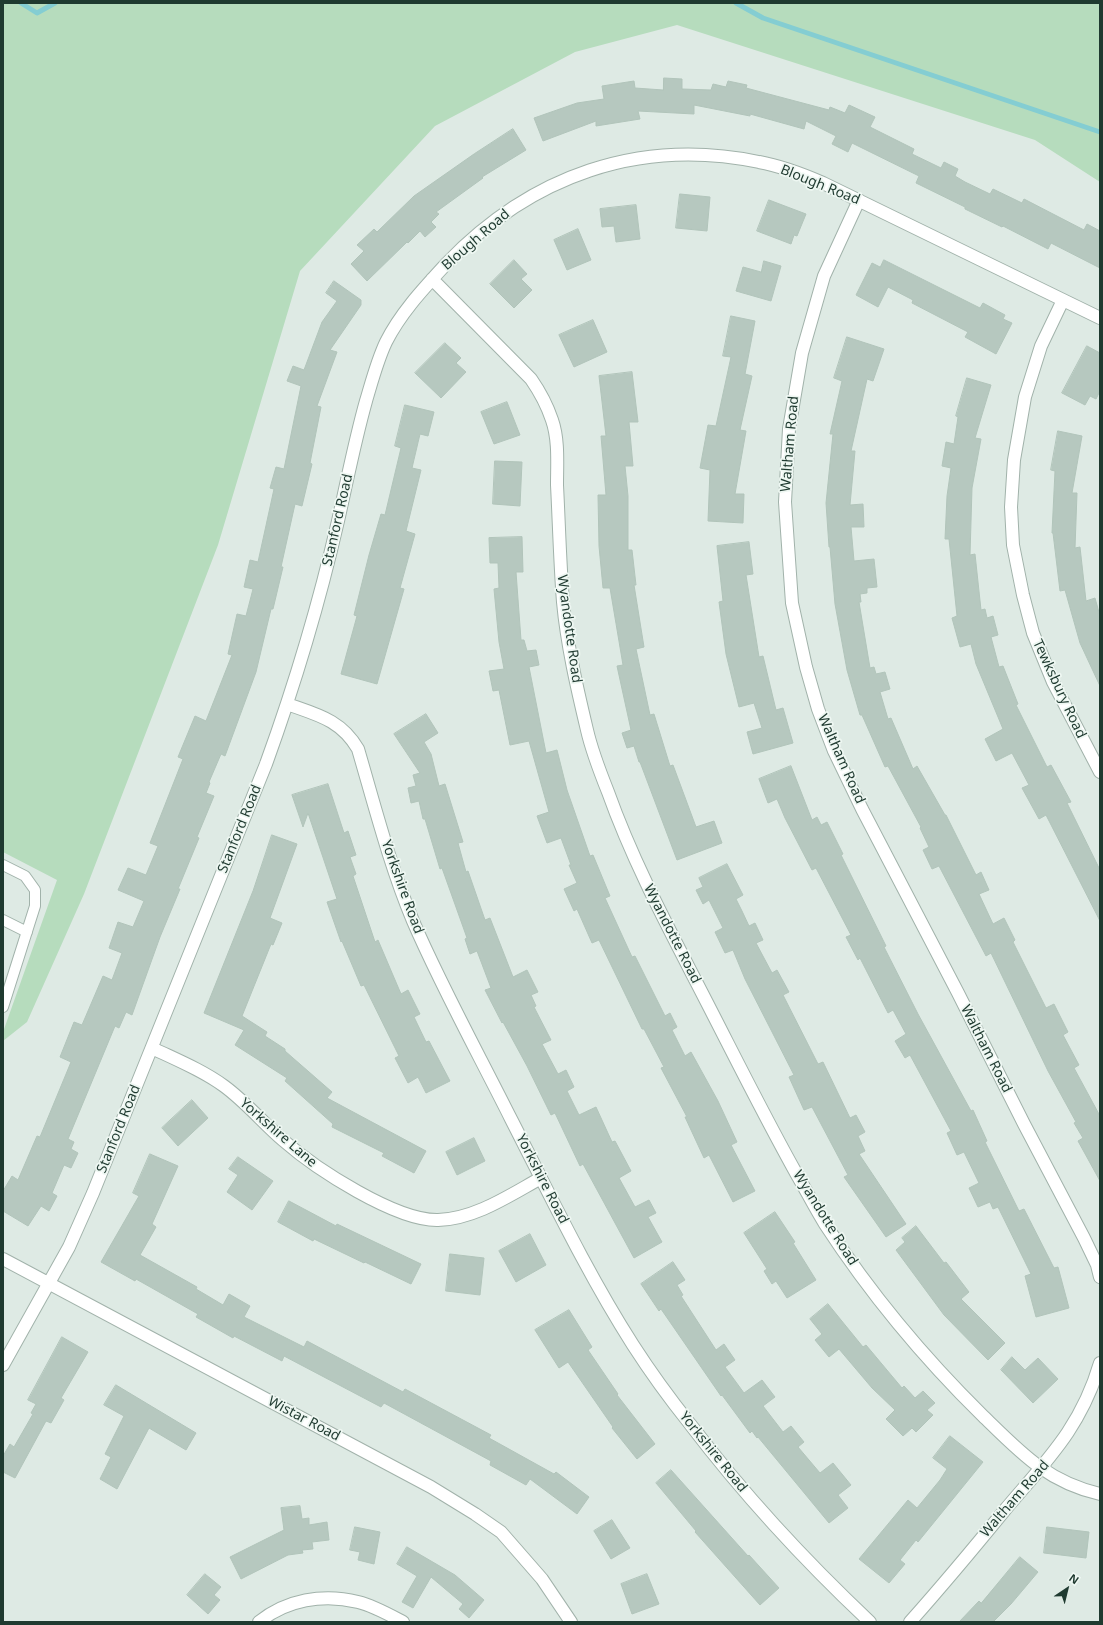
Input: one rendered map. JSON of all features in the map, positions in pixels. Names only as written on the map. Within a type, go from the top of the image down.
[{"type":"street","name":"Blough Road","points":[[432,279],[486,226],[517,204],[563,180],[594,169],[639,158],[668,154],[726,156],[760,162],[795,172],[859,200],[1100,318]]},
{"type":"street","name":"Waltham Road","points":[[859,200],[824,276],[802,353],[788,429],[785,510],[792,603],[806,667],[818,709],[834,751],[862,809],[1084,1238],[1097,1265],[1100,1277]]},
{"type":"street","name":"Stanford Road","points":[[3,1365],[69,1247],[87,1207],[266,764],[288,704],[319,601],[359,424],[375,367],[387,340],[405,312],[432,279]]},
{"type":"street","name":"Wyandotte Road","points":[[432,279],[532,379],[541,394],[553,422],[556,443],[560,556],[564,606],[573,667],[588,734],[595,757],[617,818],[654,900],[781,1146],[825,1223],[870,1286],[919,1348],[965,1399],[1017,1450],[1042,1469],[1063,1482],[1086,1491],[1100,1494]]},
{"type":"street","name":"Tewksbury Road","points":[[1063,300],[1041,346],[1025,398],[1014,460],[1011,508],[1014,544],[1033,633],[1053,682],[1100,772]]},
{"type":"street","name":"Yorkshire Road","points":[[288,704],[326,718],[339,725],[351,737],[358,750],[388,853],[413,920],[454,1006],[541,1178],[595,1281],[633,1345],[661,1386],[722,1466],[782,1535],[823,1578],[870,1622]]},
{"type":"street","name":"Yorkshire Lane","points":[[152,1048],[194,1068],[223,1086],[285,1142],[323,1171],[376,1201],[394,1209],[422,1218],[439,1220],[469,1215],[541,1178]]},
{"type":"street","name":"Wistar Road","points":[[3,1259],[431,1487],[475,1514],[501,1532],[542,1579],[571,1622]]},
{"type":"street","name":"Waltham Road","points":[[910,1622],[1042,1469],[1059,1447],[1082,1411],[1094,1384],[1100,1363]]},
{"type":"street","points":[[259,1622],[267,1615],[287,1605],[312,1599],[333,1599],[358,1602],[382,1611],[403,1622]]},
{"type":"lane","points":[[3,865],[25,876],[35,890],[35,906],[27,932],[7,979],[3,1007]]},
{"type":"lane","points":[[3,920],[27,932]]},
{"type":"green space","points":[[3,3],[1100,3],[1100,182],[1035,140],[677,25],[575,52],[435,126],[300,271],[218,545],[84,894],[27,1022],[3,1041],[3,1032],[57,880],[3,852]]},
{"type":"building","points":[[664,78],[682,79],[682,89],[711,90],[713,84],[726,87],[728,81],[747,85],[746,88],[829,110],[830,107],[845,113],[849,105],[875,117],[870,127],[914,149],[912,154],[941,168],[944,162],[958,169],[955,176],[965,182],[990,194],[993,189],[1022,203],[1024,199],[1084,230],[1087,224],[1100,231],[1100,268],[1051,243],[1048,249],[965,209],[965,207],[916,183],[919,176],[852,143],[848,152],[832,144],[836,136],[806,121],[804,129],[750,114],[750,116],[694,105],[694,114],[638,111],[640,119],[596,126],[596,121],[543,141],[534,118],[577,103],[604,99],[602,86],[634,81],[635,88],[663,90]]},
{"type":"building","points":[[513,129],[526,150],[482,177],[483,178],[436,212],[439,214],[431,222],[436,227],[425,237],[420,231],[367,281],[351,264],[364,251],[357,245],[374,229],[377,232],[414,196]]},
{"type":"building","points":[[680,194],[710,197],[707,231],[676,228]]},
{"type":"building","points":[[769,200],[806,214],[797,236],[794,235],[791,244],[757,231]]},
{"type":"building","points":[[636,205],[640,239],[616,242],[614,226],[602,227],[600,209]]},
{"type":"building","points":[[578,229],[591,260],[567,270],[554,240]]},
{"type":"building","points":[[514,260],[527,274],[521,279],[532,290],[514,308],[490,284]]},
{"type":"building","points":[[884,260],[980,308],[983,303],[1005,315],[1003,319],[1012,323],[996,354],[965,337],[968,332],[912,303],[913,300],[888,287],[878,307],[856,295],[872,263],[880,267]]},
{"type":"building","points":[[764,261],[781,266],[771,301],[736,291],[743,267],[761,272]]},
{"type":"building","points":[[334,281],[361,300],[361,305],[330,350],[337,352],[317,406],[321,407],[310,463],[312,464],[302,506],[295,504],[281,567],[283,567],[256,672],[225,756],[221,754],[209,782],[210,783],[206,793],[214,796],[197,837],[199,838],[178,889],[180,889],[160,937],[132,1015],[126,1012],[119,1028],[115,1026],[68,1139],[74,1142],[71,1149],[78,1153],[71,1168],[64,1165],[52,1193],[57,1196],[49,1211],[41,1206],[28,1226],[3,1211],[3,1191],[12,1176],[18,1180],[37,1136],[40,1137],[71,1062],[60,1057],[74,1022],[82,1025],[103,976],[112,980],[122,953],[109,948],[118,922],[133,927],[144,901],[118,890],[128,868],[146,875],[158,846],[150,843],[183,759],[178,757],[195,716],[206,721],[232,655],[228,654],[237,614],[246,616],[253,589],[244,587],[250,560],[258,562],[274,489],[270,488],[276,467],[284,469],[301,386],[287,381],[293,366],[304,370],[322,322],[337,301],[326,293]]},
{"type":"building","points":[[731,316],[755,321],[745,374],[752,376],[740,430],[746,431],[735,494],[744,494],[743,523],[708,521],[710,470],[700,468],[708,425],[716,426],[731,357],[723,356]]},
{"type":"building","points":[[593,320],[607,352],[574,367],[559,335]]},
{"type":"building","points":[[847,337],[884,349],[873,381],[867,379],[851,451],[855,451],[850,505],[863,504],[864,527],[851,527],[854,561],[874,559],[877,587],[867,588],[867,593],[860,594],[861,602],[859,602],[870,668],[874,667],[876,674],[885,672],[890,689],[880,692],[888,719],[891,718],[913,769],[917,766],[946,815],[976,875],[981,872],[989,890],[979,894],[993,924],[1004,918],[1015,940],[1013,942],[1046,1008],[1054,1004],[1068,1032],[1063,1035],[1079,1065],[1074,1068],[1100,1116],[1100,1181],[1078,1141],[1083,1138],[1074,1123],[1076,1122],[1048,1071],[991,953],[986,956],[939,866],[932,869],[923,850],[929,847],[920,828],[921,827],[888,766],[885,767],[862,715],[860,715],[847,670],[835,604],[826,503],[833,434],[830,434],[842,381],[834,378]]},
{"type":"building","points":[[445,343],[461,358],[456,363],[466,372],[441,398],[415,373]]},
{"type":"building","points":[[1087,346],[1100,353],[1100,391],[1096,399],[1090,396],[1085,405],[1062,393]]},
{"type":"building","points":[[632,372],[638,422],[629,422],[633,466],[625,466],[628,496],[628,550],[632,550],[636,585],[634,585],[644,647],[636,649],[650,715],[654,714],[670,766],[673,765],[696,827],[714,821],[722,843],[677,860],[634,746],[627,748],[622,733],[631,730],[617,666],[623,665],[610,588],[603,588],[599,546],[598,495],[606,495],[601,436],[606,436],[599,376]]},
{"type":"building","points":[[967,378],[991,385],[975,438],[981,439],[972,488],[970,555],[975,554],[981,610],[985,609],[987,618],[993,616],[998,635],[991,637],[999,667],[1003,666],[1018,704],[1016,705],[1047,767],[1051,765],[1071,802],[1067,803],[1100,870],[1100,921],[1046,815],[1039,819],[1022,788],[1029,785],[1012,753],[996,761],[985,739],[1003,729],[976,664],[971,644],[960,647],[952,618],[957,616],[949,539],[945,539],[947,496],[951,468],[942,466],[946,442],[954,444],[958,417],[956,416]]},
{"type":"building","points":[[507,402],[520,435],[494,444],[481,412]]},
{"type":"building","points":[[405,405],[434,412],[428,436],[420,434],[412,468],[421,470],[406,531],[415,534],[400,588],[404,589],[377,684],[341,674],[357,616],[354,615],[369,555],[381,514],[385,515],[401,448],[395,446]]},
{"type":"building","points":[[1058,431],[1082,436],[1072,493],[1077,493],[1075,548],[1080,547],[1086,601],[1095,598],[1100,616],[1100,686],[1080,643],[1065,590],[1060,591],[1052,533],[1055,471],[1051,470]]},
{"type":"building","points":[[495,461],[522,462],[520,506],[493,504]]},
{"type":"building","points":[[522,537],[523,572],[516,572],[521,640],[524,640],[527,651],[536,650],[539,665],[529,667],[546,753],[557,750],[567,790],[590,856],[593,855],[610,896],[605,898],[632,957],[635,956],[665,1016],[670,1013],[677,1027],[672,1030],[685,1056],[691,1052],[718,1101],[737,1142],[731,1145],[755,1191],[733,1202],[709,1155],[704,1158],[685,1117],[687,1117],[661,1068],[664,1067],[644,1029],[642,1029],[599,940],[592,943],[577,909],[574,911],[564,889],[577,883],[569,865],[571,865],[561,838],[547,843],[537,816],[549,812],[529,741],[510,745],[499,690],[493,691],[489,671],[504,669],[499,642],[494,589],[499,588],[498,563],[490,563],[489,538]]},
{"type":"building","points":[[749,542],[753,574],[746,575],[759,657],[763,656],[776,710],[783,708],[793,743],[753,754],[747,732],[762,728],[754,703],[739,707],[726,654],[719,602],[723,601],[717,546]]},
{"type":"building","points":[[426,714],[438,733],[424,742],[431,754],[439,786],[445,784],[463,842],[458,843],[466,872],[468,871],[485,920],[490,918],[513,977],[527,970],[538,992],[531,995],[536,1006],[534,1007],[551,1040],[542,1044],[558,1074],[566,1070],[574,1087],[567,1091],[579,1115],[596,1107],[612,1142],[615,1141],[631,1171],[619,1178],[635,1207],[649,1200],[656,1213],[648,1217],[662,1242],[634,1258],[583,1164],[580,1166],[555,1113],[551,1115],[527,1066],[485,990],[491,988],[477,951],[470,954],[465,939],[467,938],[442,868],[440,869],[425,819],[423,819],[419,801],[411,803],[408,788],[416,786],[413,775],[420,773],[394,734]]},
{"type":"building","points":[[791,766],[812,820],[817,817],[821,825],[827,822],[843,854],[841,855],[886,946],[884,947],[918,1014],[971,1111],[973,1110],[987,1141],[985,1142],[1019,1211],[1024,1209],[1054,1268],[1058,1267],[1069,1308],[1036,1317],[1025,1276],[1031,1274],[998,1207],[993,1209],[990,1202],[978,1207],[969,1188],[979,1183],[964,1152],[957,1155],[947,1133],[951,1131],[910,1055],[905,1058],[895,1041],[906,1034],[893,1010],[888,1013],[860,958],[858,960],[846,937],[851,935],[816,868],[812,870],[785,818],[777,799],[768,803],[759,779]]},
{"type":"building","points":[[328,784],[344,833],[348,831],[356,855],[350,857],[356,874],[353,876],[375,942],[378,940],[401,994],[408,990],[420,1014],[414,1017],[426,1042],[429,1041],[450,1081],[426,1093],[418,1077],[408,1083],[395,1058],[399,1056],[364,985],[361,986],[342,941],[341,942],[327,902],[337,899],[308,813],[303,827],[292,795]]},
{"type":"building","points":[[272,835],[297,844],[270,918],[282,923],[273,945],[271,944],[242,1016],[267,1032],[265,1036],[285,1049],[285,1051],[332,1092],[327,1098],[426,1151],[414,1173],[382,1156],[384,1153],[332,1127],[333,1124],[285,1081],[287,1078],[235,1045],[244,1030],[204,1013],[253,891]]},
{"type":"building","points":[[727,864],[743,895],[736,899],[749,926],[755,923],[763,940],[756,943],[772,973],[777,970],[789,992],[783,995],[818,1064],[823,1062],[850,1118],[856,1115],[865,1132],[858,1136],[865,1151],[859,1154],[906,1224],[886,1237],[844,1177],[848,1175],[812,1107],[804,1110],[789,1077],[794,1075],[745,979],[733,950],[725,953],[715,932],[723,928],[709,900],[703,904],[696,890],[703,887],[699,878]]},
{"type":"building","points":[[192,1100],[208,1118],[178,1146],[162,1128]]},
{"type":"building","points":[[474,1138],[485,1161],[457,1175],[446,1152]]},
{"type":"building","points":[[150,1154],[178,1166],[152,1224],[156,1227],[140,1255],[197,1287],[196,1289],[223,1305],[229,1294],[250,1306],[244,1317],[304,1347],[307,1341],[403,1392],[405,1389],[491,1435],[489,1438],[554,1474],[556,1472],[589,1497],[577,1514],[530,1479],[526,1485],[490,1465],[491,1461],[384,1403],[381,1407],[284,1356],[282,1361],[234,1336],[233,1338],[196,1317],[198,1314],[136,1279],[135,1281],[101,1262],[139,1196],[133,1193]]},
{"type":"building","points":[[238,1157],[273,1181],[252,1210],[227,1192],[238,1175],[229,1169]]},
{"type":"building","points":[[289,1201],[336,1226],[337,1224],[421,1264],[411,1284],[314,1239],[313,1241],[278,1222]]},
{"type":"building","points":[[775,1212],[795,1242],[793,1243],[816,1280],[787,1298],[776,1281],[772,1284],[764,1271],[767,1269],[744,1233]]},
{"type":"building","points":[[916,1226],[944,1263],[946,1262],[969,1292],[961,1299],[1005,1343],[988,1360],[944,1315],[896,1250],[905,1242],[902,1238]]},
{"type":"building","points":[[530,1234],[546,1265],[516,1282],[499,1251]]},
{"type":"building","points":[[450,1254],[484,1258],[480,1295],[446,1291]]},
{"type":"building","points":[[673,1262],[685,1280],[677,1285],[683,1295],[681,1296],[716,1350],[724,1344],[735,1360],[725,1367],[744,1393],[762,1380],[775,1397],[763,1406],[783,1432],[791,1426],[804,1442],[798,1447],[820,1473],[833,1463],[851,1485],[838,1495],[848,1508],[829,1523],[758,1437],[757,1438],[752,1431],[750,1433],[722,1395],[721,1396],[661,1309],[659,1311],[641,1284]]},
{"type":"building","points":[[828,1304],[863,1347],[866,1345],[902,1388],[904,1386],[915,1398],[923,1391],[935,1403],[927,1410],[933,1415],[916,1432],[912,1428],[903,1436],[886,1419],[895,1410],[872,1388],[839,1349],[829,1357],[815,1340],[822,1334],[810,1319]]},
{"type":"building","points":[[569,1310],[592,1347],[588,1350],[618,1394],[617,1395],[655,1444],[637,1459],[612,1428],[613,1427],[568,1362],[559,1368],[535,1330]]},
{"type":"building","points":[[62,1337],[88,1352],[61,1398],[64,1400],[51,1423],[46,1421],[15,1478],[3,1472],[3,1456],[10,1444],[14,1447],[33,1414],[31,1413],[36,1404],[28,1400]]},
{"type":"building","points":[[1012,1357],[1025,1370],[1038,1358],[1058,1379],[1033,1403],[1001,1370]]},
{"type":"building","points":[[116,1385],[196,1433],[186,1450],[149,1428],[117,1489],[100,1479],[111,1457],[105,1454],[124,1416],[104,1405]]},
{"type":"building","points":[[950,1436],[983,1462],[918,1542],[916,1540],[900,1560],[905,1564],[889,1583],[859,1559],[908,1500],[917,1508],[940,1480],[947,1469],[933,1458]]},
{"type":"building","points":[[671,1470],[748,1556],[749,1555],[779,1588],[760,1605],[695,1532],[696,1531],[656,1483]]},
{"type":"building","points":[[300,1506],[302,1519],[309,1518],[309,1525],[327,1522],[329,1540],[312,1542],[313,1549],[302,1550],[303,1553],[288,1555],[241,1579],[230,1557],[284,1530],[281,1508]]},
{"type":"building","points":[[612,1520],[630,1548],[611,1559],[594,1531]]},
{"type":"building","points":[[355,1527],[380,1532],[374,1564],[358,1560],[360,1552],[350,1550]]},
{"type":"building","points":[[1047,1527],[1089,1532],[1086,1558],[1044,1553]]},
{"type":"building","points":[[407,1547],[455,1575],[484,1600],[469,1618],[459,1609],[463,1604],[431,1577],[413,1608],[402,1602],[417,1576],[397,1564]]},
{"type":"building","points":[[1020,1557],[1038,1572],[1011,1604],[993,1622],[959,1622],[979,1601],[981,1603]]},
{"type":"building","points":[[205,1574],[221,1587],[214,1595],[220,1600],[208,1614],[187,1595]]},
{"type":"building","points":[[647,1574],[659,1604],[632,1614],[621,1584]]},
{"type":"waterway","points":[[21,3],[37,13],[55,3]]},
{"type":"waterway","points":[[736,3],[763,18],[1100,132]]}]
